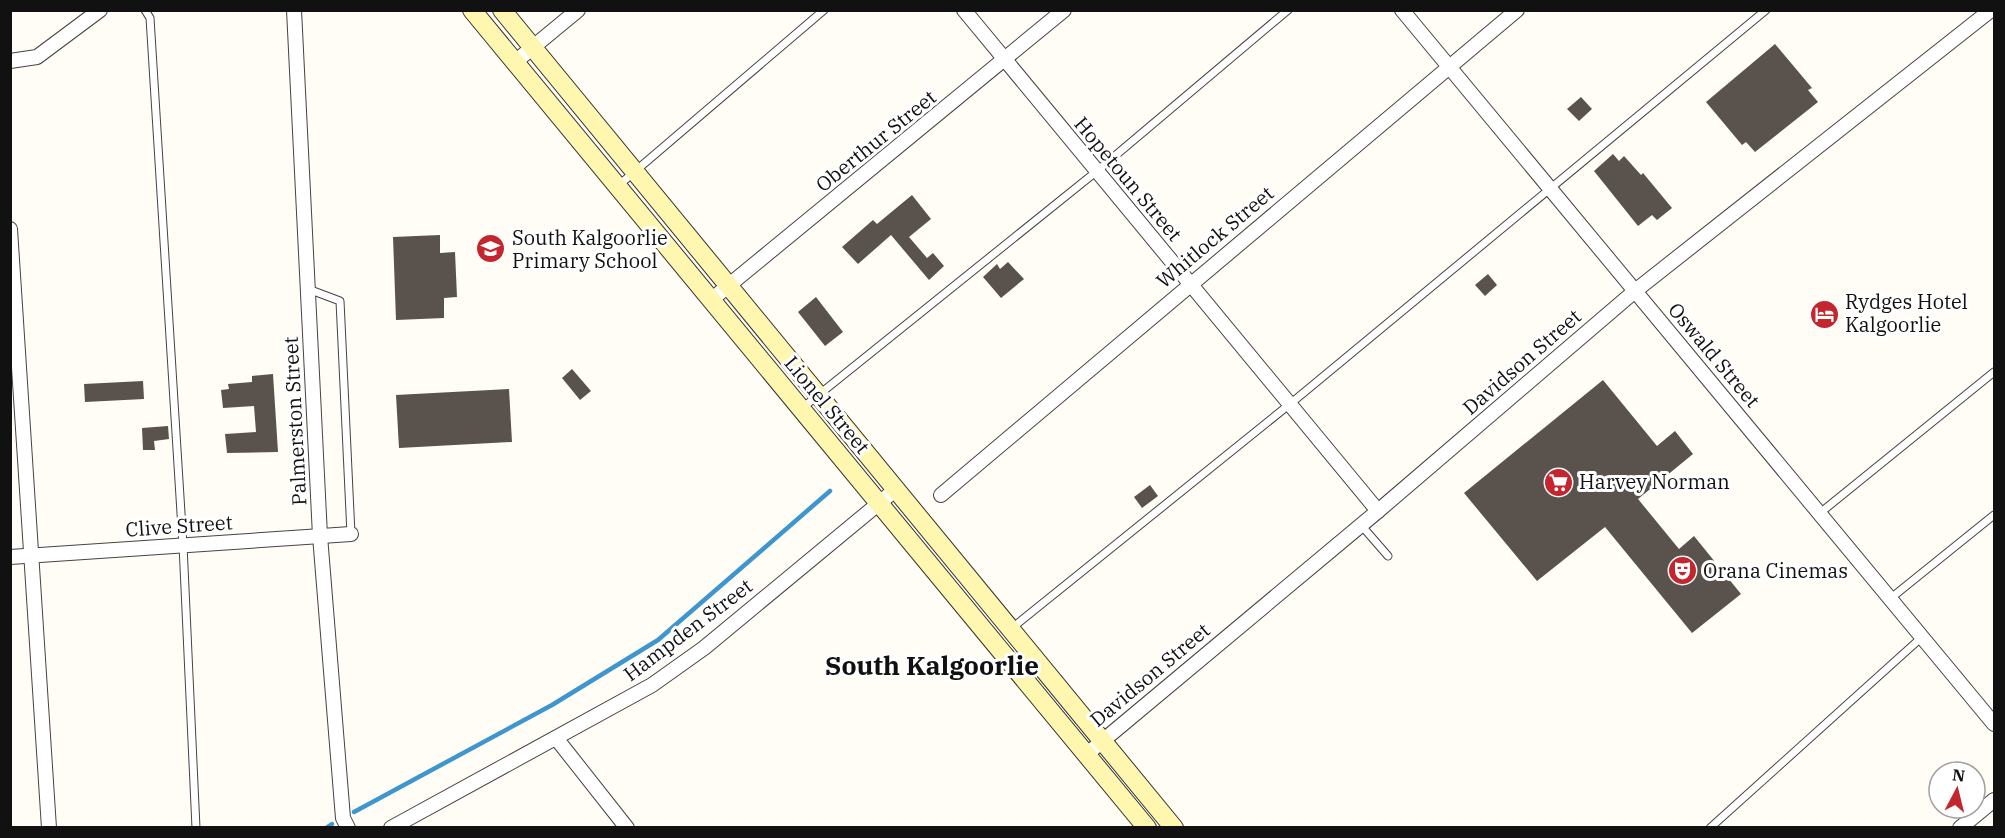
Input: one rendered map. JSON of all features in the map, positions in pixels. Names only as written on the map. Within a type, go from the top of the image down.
[{"type":"street","points":[[10,61],[37,57],[100,10]]},
{"type":"street","name":"Palmerston Street","points":[[294,10],[320,536],[343,819],[348,828]]},
{"type":"street","name":"Lionel Street","points":[[472,10],[1147,828]]},
{"type":"street","name":"Lionel Street","points":[[502,10],[1174,828]]},
{"type":"street","points":[[515,62],[578,10]]},
{"type":"street","name":"Hopetoun Street","points":[[964,10],[1378,511]]},
{"type":"street","name":"Oberthur Street","points":[[711,300],[1064,10]]},
{"type":"street","name":"Oswald Street","points":[[1402,10],[1995,724]]},
{"type":"street","name":"Whitlock Street","points":[[941,495],[1517,10]]},
{"type":"street","name":"Davidson Street","points":[[1087,754],[1378,511],[1635,291],[1991,10]]},
{"type":"street","points":[[10,229],[49,828]]},
{"type":"street","name":"Hampden Street","points":[[391,828],[652,685],[687,660],[895,490]]},
{"type":"street","name":"Clive Street","points":[[10,557],[351,534]]},
{"type":"street","points":[[556,738],[627,828]]},
{"type":"street","points":[[1960,828],[1995,800]]},
{"type":"lane","points":[[146,10],[150,18],[183,545],[196,828]]},
{"type":"lane","points":[[617,186],[824,10]]},
{"type":"lane","points":[[801,409],[1097,171],[1288,10]]},
{"type":"lane","points":[[1010,630],[1290,404],[1766,10]]},
{"type":"lane","points":[[308,289],[340,301],[351,534]]},
{"type":"lane","points":[[1820,513],[1995,372]]},
{"type":"lane","points":[[1890,598],[1995,515]]},
{"type":"lane","points":[[1361,525],[1388,556]]},
{"type":"lane","points":[[1710,828],[1923,636]]},
{"type":"building","points":[[1775,44],[1812,88],[1808,90],[1818,102],[1755,152],[1746,142],[1742,145],[1706,102]]},
{"type":"building","points":[[1581,97],[1592,109],[1579,121],[1567,109]]},
{"type":"building","points":[[1613,154],[1619,161],[1624,156],[1641,175],[1643,173],[1672,208],[1657,220],[1652,215],[1638,226],[1594,171]]},
{"type":"building","points":[[912,195],[931,219],[909,237],[927,258],[933,253],[944,266],[929,280],[891,235],[858,264],[842,247],[873,220],[877,224]]},
{"type":"building","points":[[440,235],[440,253],[455,252],[457,297],[444,298],[444,318],[396,320],[393,237]]},
{"type":"building","points":[[1008,262],[1024,279],[1001,298],[983,277],[997,264],[1000,269]]},
{"type":"building","points":[[1488,274],[1497,285],[1485,296],[1475,285]]},
{"type":"building","points":[[816,297],[843,332],[825,346],[798,312]]},
{"type":"building","points":[[572,369],[591,391],[580,400],[562,378]]},
{"type":"building","points":[[273,374],[278,452],[227,453],[225,434],[256,432],[254,406],[223,408],[221,390],[229,389],[228,384],[252,382],[252,376]]},
{"type":"building","points":[[1603,380],[1657,446],[1675,431],[1693,454],[1638,499],[1679,549],[1694,536],[1741,594],[1692,633],[1605,527],[1537,581],[1464,493]]},
{"type":"building","points":[[143,381],[144,399],[85,402],[84,384]]},
{"type":"building","points":[[509,389],[512,442],[399,448],[396,395]]},
{"type":"building","points":[[168,426],[169,439],[154,441],[155,450],[143,450],[142,428]]},
{"type":"building","points":[[1150,485],[1158,496],[1142,508],[1134,497]]},
{"type":"waterway","points":[[354,812],[552,705],[658,640],[830,491]]},
{"type":"waterway","points":[[326,828],[332,824]]},
{"type":"place","name":"South Kalgoorlie Primary School","points":[[491,249]]},
{"type":"place","name":"Rydges Hotel Kalgoorlie","points":[[1824,314]]},
{"type":"place","name":"Harvey Norman","points":[[1558,482]]},
{"type":"place","name":"Orana Cinemas","points":[[1682,571]]},
{"type":"district","name":"South Kalgoorlie","points":[[932,666]]}]
